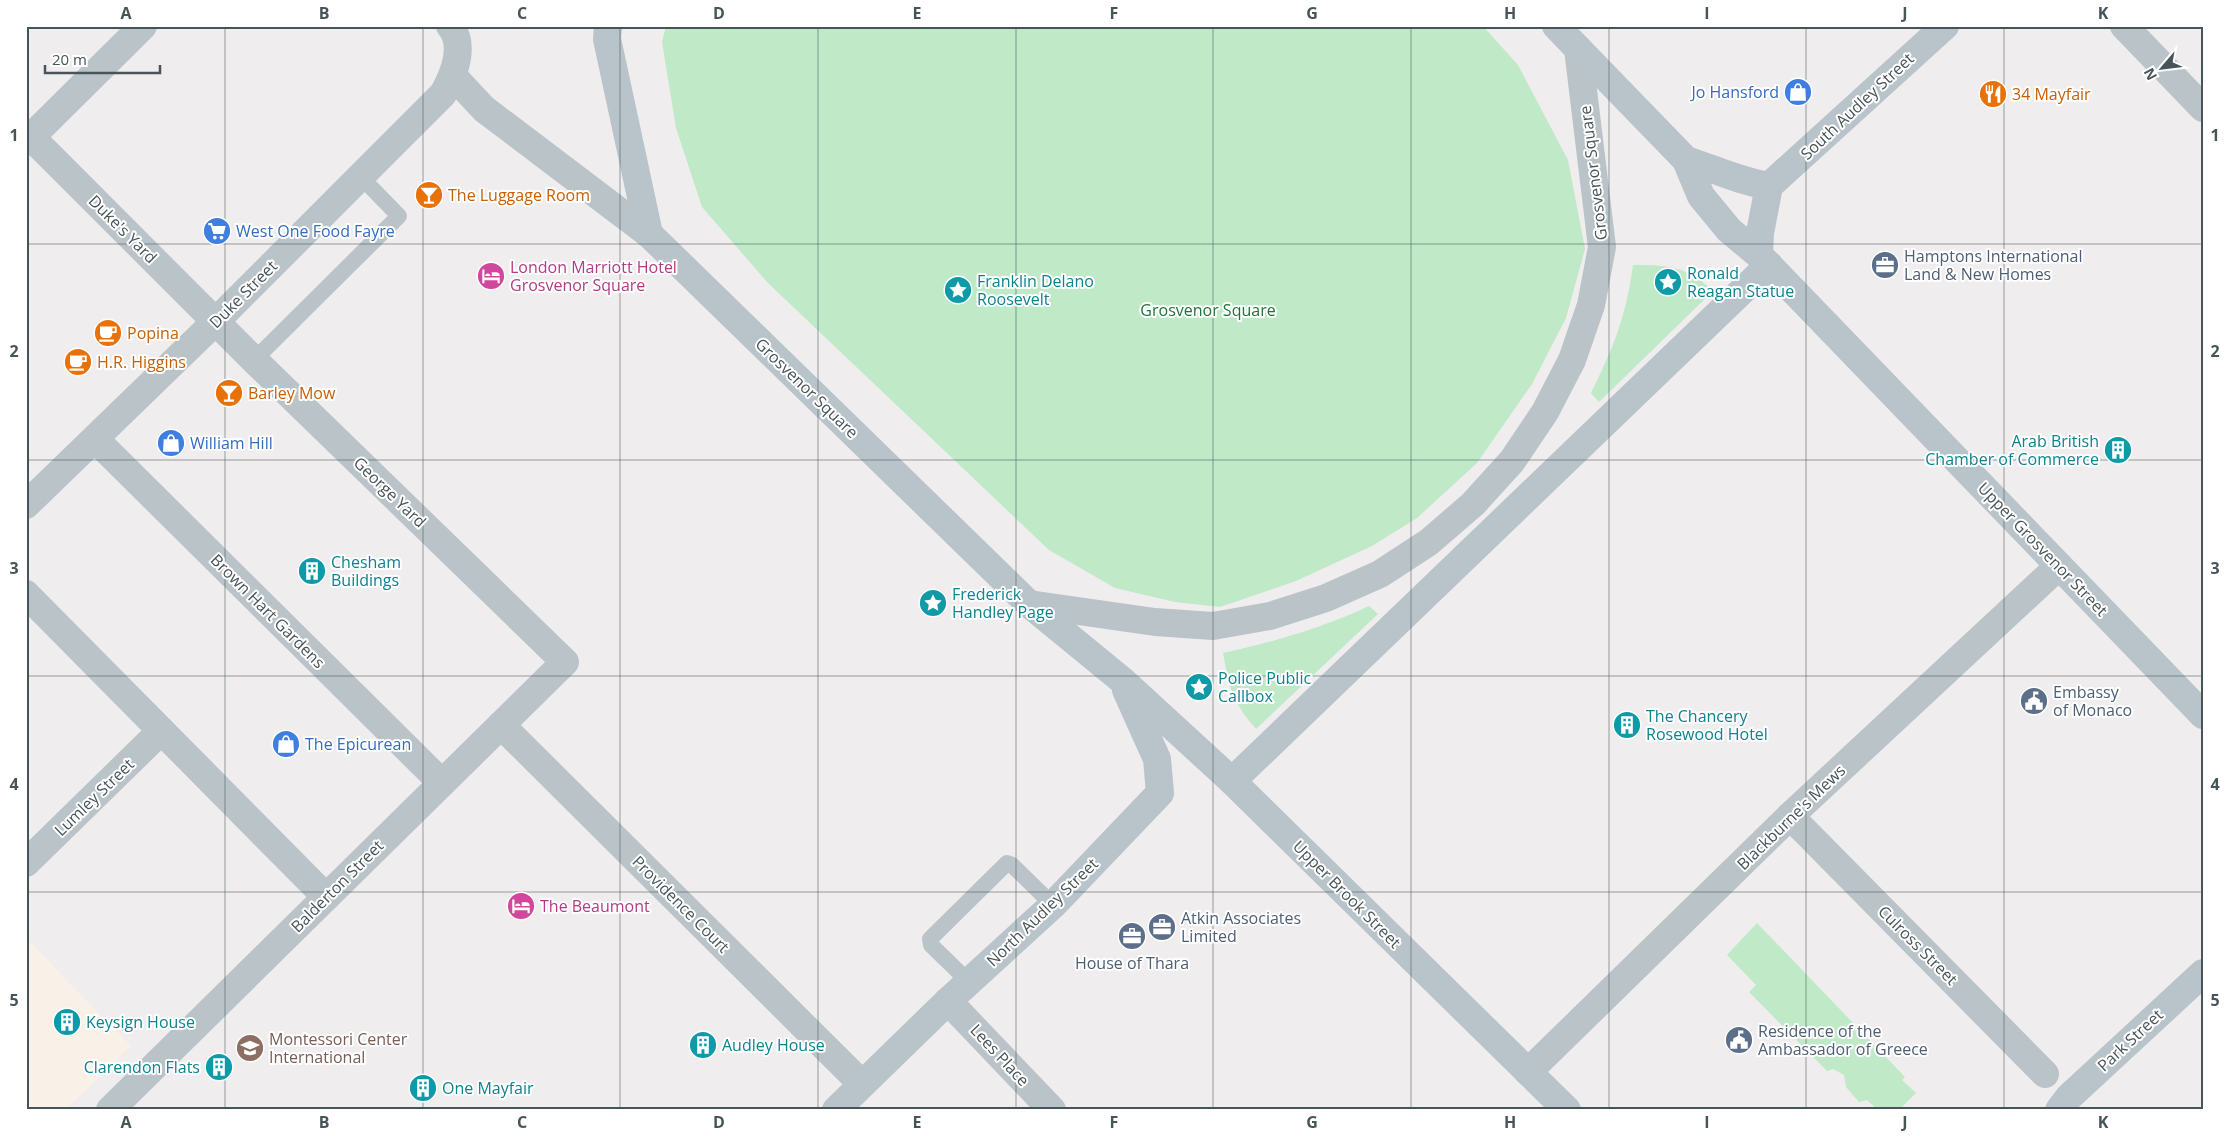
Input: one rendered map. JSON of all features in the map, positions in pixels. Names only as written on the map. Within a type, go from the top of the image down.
[{"type":"street","points":[[28,140],[143,26]]},
{"type":"street","points":[[608,26],[607,39],[650,234]]},
{"type":"street","points":[[1232,780],[1764,260],[1760,233],[1769,186],[1735,179],[1712,168],[1686,160],[1556,26]]},
{"type":"street","name":"South Audley Street","points":[[1769,186],[1945,26]]},
{"type":"street","points":[[2124,26],[2203,108]]},
{"type":"street","points":[[454,77],[457,59],[456,29]]},
{"type":"street","name":"Grosvenor Square","points":[[1029,604],[1155,622],[1213,626],[1270,616],[1326,598],[1380,574],[1429,542],[1473,504],[1512,461],[1545,412],[1572,360],[1591,305],[1602,247],[1578,49]]},
{"type":"street","name":"Grosvenor Square","points":[[454,77],[484,108],[650,234],[1029,604],[1123,681]]},
{"type":"street","name":"Duke Street","points":[[26,505],[361,177],[443,94],[454,77]]},
{"type":"street","name":"Duke's Yard","points":[[28,140],[216,321]]},
{"type":"street","name":"Upper Grosvenor Street","points":[[1686,160],[1701,196],[1729,230],[1764,260],[2203,714]]},
{"type":"street","name":"George Yard","points":[[216,321],[565,662]]},
{"type":"street","name":"Brown Hart Gardens","points":[[95,439],[442,783]]},
{"type":"street","name":"Blackburne's Mews","points":[[1528,1072],[1790,816],[2059,566]]},
{"type":"street","points":[[26,594],[326,897]]},
{"type":"street","name":"Balderton Street","points":[[110,1110],[565,662]]},
{"type":"street","name":"Upper Brook Street","points":[[1123,681],[1232,780],[1567,1110]]},
{"type":"street","name":"North Audley Street","points":[[836,1110],[948,1001],[1052,905],[1160,793],[1156,759],[1123,681]]},
{"type":"street","name":"Providence Court","points":[[501,725],[862,1084]]},
{"type":"street","name":"Lumley Street","points":[[26,862],[161,731]]},
{"type":"street","name":"Culross Street","points":[[1790,816],[2045,1074]]},
{"type":"street","name":"Park Street","points":[[2070,1106],[2203,973]]},
{"type":"street","name":"Lees Place","points":[[948,1001],[1052,1110]]},
{"type":"lane","points":[[254,360],[399,216],[361,177]]},
{"type":"lane","points":[[969,982],[931,945],[930,939],[1007,863],[1012,865],[1052,905]]},
{"type":"shaded area","name":"Keysign House","points":[[26,938],[131,1046],[65,1110],[26,1110]]},
{"type":"green space","name":"Grosvenor Square","points":[[666,26],[1483,26],[1518,65],[1568,160],[1585,249],[1566,318],[1532,384],[1477,463],[1417,518],[1372,546],[1296,581],[1220,607],[1175,602],[1115,588],[1049,550],[768,283],[702,207],[676,128],[662,42]]},
{"type":"green space","points":[[1633,265],[1676,269],[1694,276],[1713,291],[1599,402],[1591,393],[1623,316]]},
{"type":"green space","points":[[1369,606],[1378,614],[1256,729],[1233,694],[1223,653],[1298,634]]},
{"type":"green space","points":[[1757,923],[1905,1077],[1902,1080],[1916,1093],[1899,1110],[1878,1110],[1867,1100],[1859,1102],[1846,1087],[1844,1075],[1833,1069],[1827,1071],[1749,992],[1756,985],[1727,955]]},
{"type":"place","name":"Jo Hansford","points":[[1798,92]]},
{"type":"place","name":"34 Mayfair","points":[[1993,94]]},
{"type":"place","name":"The Luggage Room","points":[[429,195]]},
{"type":"place","name":"West One Food Fayre","points":[[217,231]]},
{"type":"place","name":"Hamptons International Land & New Homes","points":[[1885,265]]},
{"type":"place","name":"London Marriott Hotel Grosvenor Square","points":[[491,276]]},
{"type":"place","name":"Ronald Reagan Statue","points":[[1668,282]]},
{"type":"place","name":"Franklin Delano Roosevelt","points":[[958,290]]},
{"type":"place","name":"Popina","points":[[108,333]]},
{"type":"place","name":"H.R. Higgins","points":[[78,362]]},
{"type":"place","name":"Barley Mow","points":[[229,393]]},
{"type":"place","name":"William Hill","points":[[171,443]]},
{"type":"place","name":"Arab British Chamber of Commerce","points":[[2118,450]]},
{"type":"place","name":"Chesham Buildings","points":[[312,571]]},
{"type":"place","name":"Frederick Handley Page","points":[[933,603]]},
{"type":"place","name":"Police Public Callbox","points":[[1199,687]]},
{"type":"place","name":"Embassy of Monaco","points":[[2034,701]]},
{"type":"place","name":"The Chancery Rosewood Hotel","points":[[1627,725]]},
{"type":"place","name":"The Epicurean","points":[[286,744]]},
{"type":"place","name":"The Beaumont","points":[[521,906]]},
{"type":"place","name":"Atkin Associates Limited","points":[[1162,927]]},
{"type":"place","name":"House of Thara","points":[[1132,936]]},
{"type":"place","name":"Keysign House","points":[[67,1022]]},
{"type":"place","name":"Residence of the Ambassador of Greece","points":[[1739,1040]]},
{"type":"place","name":"Audley House","points":[[703,1045]]},
{"type":"place","name":"Montessori Center International","points":[[250,1048]]},
{"type":"place","name":"Clarendon Flats","points":[[219,1067]]},
{"type":"place","name":"One Mayfair","points":[[423,1088]]}]
